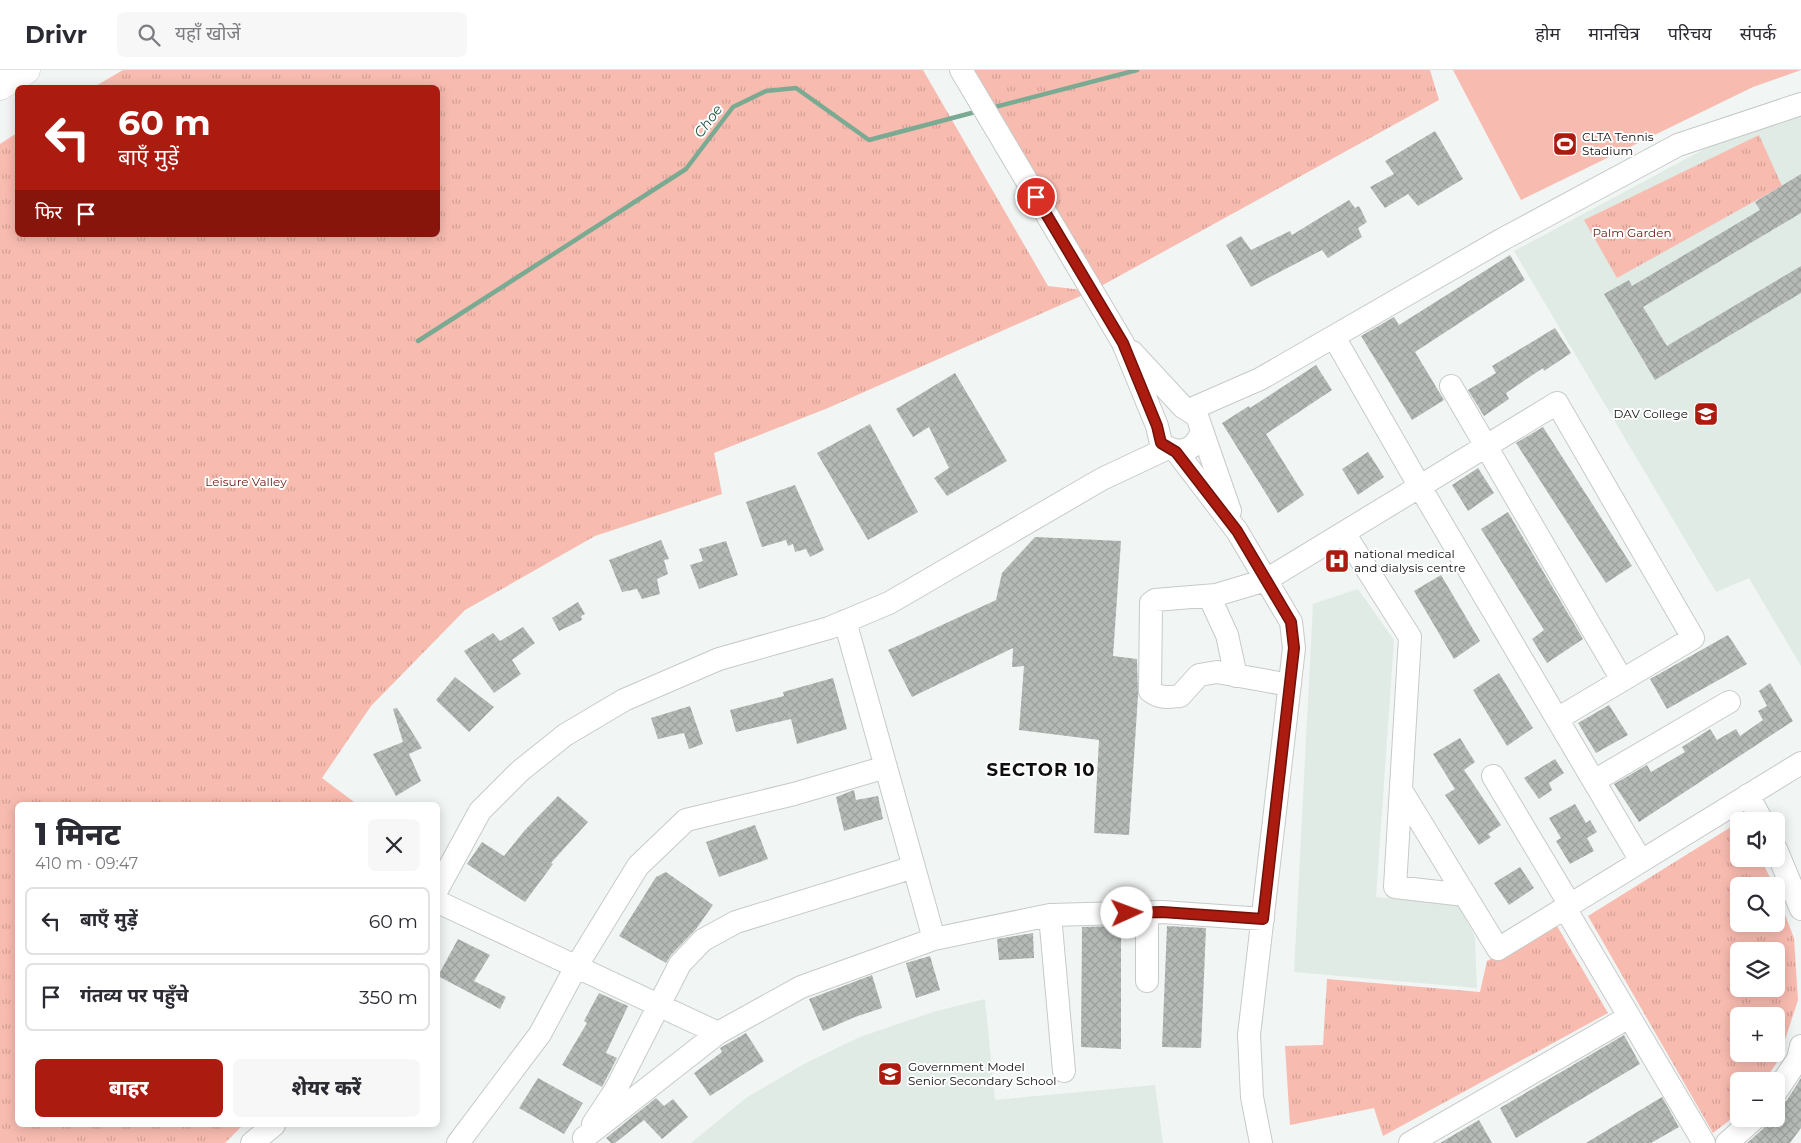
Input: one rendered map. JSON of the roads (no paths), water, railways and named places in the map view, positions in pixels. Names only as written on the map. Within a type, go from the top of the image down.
[{"type":"main road","points":[[0,86],[26,70]]},
{"type":"street","points":[[964,76],[1123,343],[1164,440],[1237,531],[1291,622],[1294,648],[1249,1035],[1252,1097],[1261,1143]]},
{"type":"street","points":[[1164,440],[1166,412],[1194,419],[1503,239],[1678,146],[1801,104]]},
{"type":"street","points":[[1334,337],[1420,487],[1641,861]]},
{"type":"street","points":[[1123,343],[1194,419],[1237,531]]},
{"type":"street","points":[[1451,386],[1622,680]]},
{"type":"street","points":[[1290,685],[1222,672],[1199,676],[1180,696],[1160,698],[1150,692],[1151,603],[1154,600],[1209,596],[1266,580],[1558,404],[1693,638],[1557,719]]},
{"type":"street","points":[[1164,440],[1184,451],[1192,447],[1194,419]]},
{"type":"street","points":[[440,884],[480,811],[520,771],[565,735],[624,700],[719,659],[829,628],[889,603],[1102,479],[1164,440]]},
{"type":"street","points":[[1344,533],[1410,637],[1395,887],[1465,895]]},
{"type":"street","points":[[1209,596],[1227,635],[1236,676]]},
{"type":"street","points":[[846,621],[934,939]]},
{"type":"street","points":[[1594,781],[1729,702]]},
{"type":"street","points":[[1401,790],[1498,949],[1801,763]]},
{"type":"street","points":[[458,1143],[540,1034],[576,967],[638,866],[686,820],[794,794],[886,767]]},
{"type":"street","points":[[1493,776],[1629,1017],[1704,1143]]},
{"type":"street","points":[[1748,795],[1757,812]]},
{"type":"street","points":[[583,1141],[616,1089],[680,964],[703,940],[736,922],[914,867]]},
{"type":"street","points":[[1784,867],[1801,908]]},
{"type":"street","points":[[440,903],[718,1033]]},
{"type":"street","points":[[583,1141],[718,1033],[802,987],[934,939],[1050,915],[1147,912],[1263,919]]},
{"type":"street","points":[[1147,912],[1147,981]]},
{"type":"street","points":[[1050,915],[1064,1071]]},
{"type":"street","points":[[1410,1143],[1629,1017]]},
{"type":"street","points":[[1785,1078],[1798,1059],[1801,1046]]},
{"type":"street","points":[[252,1143],[272,1127]]},
{"type":"street","points":[[1726,1143],[1745,1127]]},
{"type":"waterway","name":"Choe","points":[[991,108],[1137,70]]},
{"type":"waterway","name":"Choe","points":[[418,341],[686,169],[733,107],[766,91],[796,88],[869,140],[979,111]]},
{"type":"place","name":"CLTA Tennis Stadium","points":[[1565,144]]},
{"type":"place","name":"DAV College","points":[[1706,414]]},
{"type":"place","name":"national medical and dialysis centre","points":[[1337,561]]},
{"type":"place","name":"Government Model Senior Secondary School","points":[[890,1074]]},
{"type":"district","name":"SECTOR 10","points":[[1041,770]]},
{"type":"park label","name":"Palm Garden","points":[[1632,233]]},
{"type":"park label","name":"Leisure Valley","points":[[246,482]]}]
